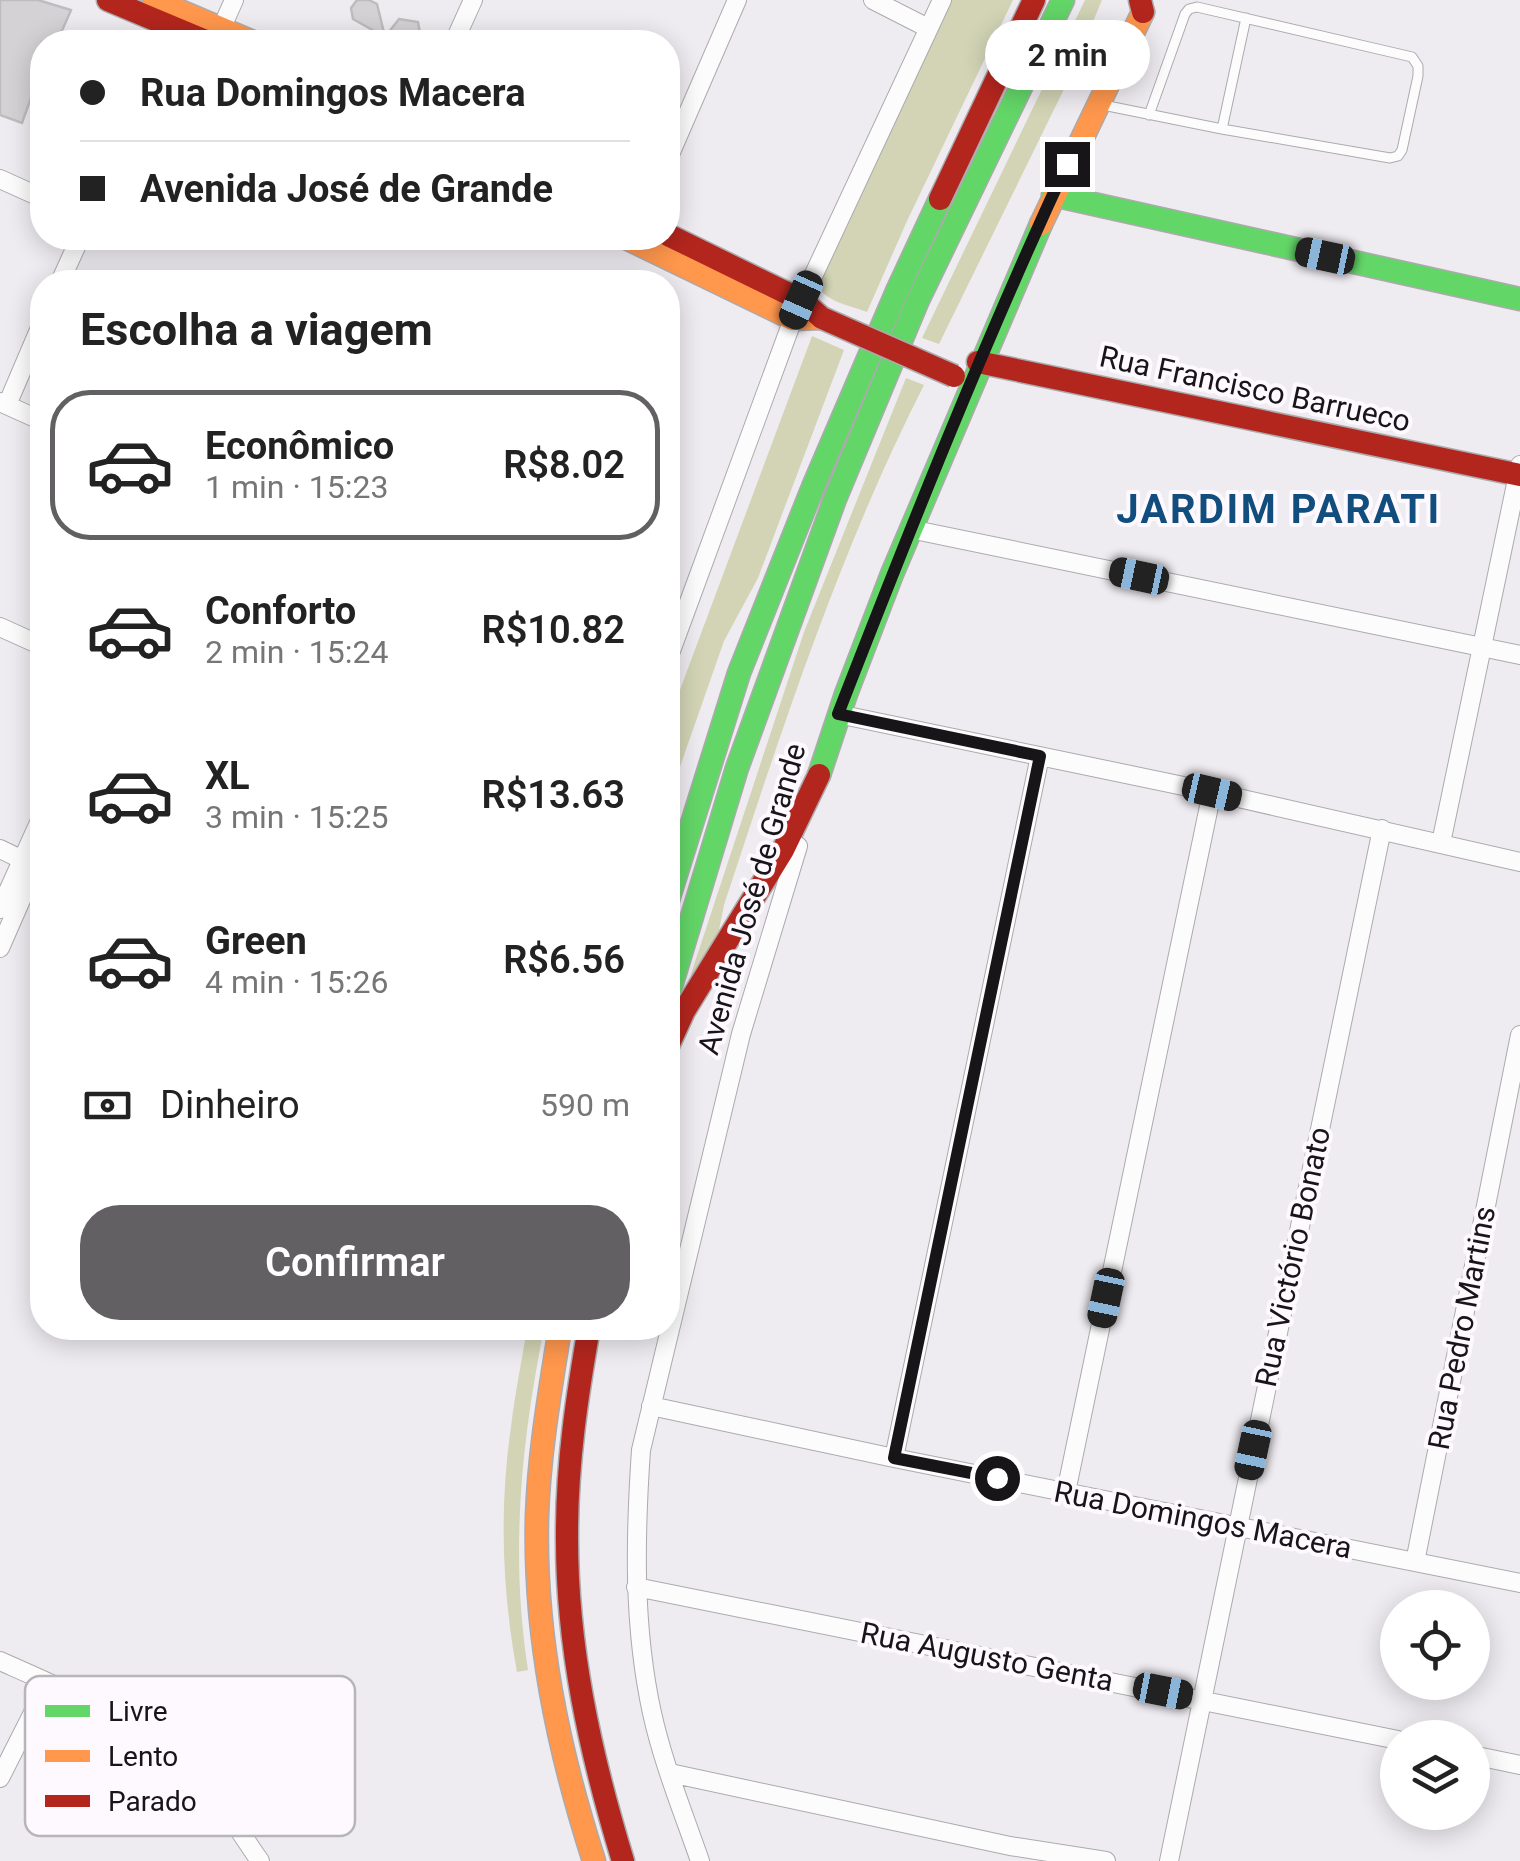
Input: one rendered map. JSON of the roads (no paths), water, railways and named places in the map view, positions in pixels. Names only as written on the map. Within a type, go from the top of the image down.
[{"type":"main road","points":[[108,0],[174,27]]},
{"type":"main road","points":[[154,0],[174,27]]},
{"type":"main road","points":[[680,862],[739,673],[813,486],[898,289],[1034,0]]},
{"type":"main road","points":[[680,949],[736,768],[835,499],[918,300],[1063,0]]},
{"type":"main road","name":"Avenida José de Grande","points":[[820,775],[838,714],[968,373],[1144,4]]},
{"type":"main road","points":[[1052,195],[1520,298]]},
{"type":"main road","points":[[680,243],[797,309]]},
{"type":"main road","points":[[658,250],[797,309]]},
{"type":"main road","name":"Rua Francisco Barrueco","points":[[797,309],[968,373],[1519,472]]},
{"type":"main road","points":[[680,804],[718,706],[739,673]]},
{"type":"main road","points":[[680,1020],[783,850],[820,775]]},
{"type":"main road","points":[[558,1340],[540,1467],[538,1596],[550,1704],[594,1861]]},
{"type":"main road","points":[[588,1340],[566,1491],[568,1593],[578,1692],[606,1808],[624,1861]]},
{"type":"street","points":[[219,30],[234,0]]},
{"type":"street","points":[[459,30],[472,0]]},
{"type":"street","points":[[680,131],[737,0]]},
{"type":"street","points":[[873,0],[928,28]]},
{"type":"street","points":[[680,627],[797,309],[942,0]]},
{"type":"street","points":[[0,180],[30,193]]},
{"type":"street","points":[[30,348],[3,404],[30,416]]},
{"type":"street","points":[[1441,844],[1519,472]]},
{"type":"street","points":[[910,529],[1520,655]]},
{"type":"street","points":[[0,626],[30,640]]},
{"type":"street","points":[[838,714],[1212,792],[1520,862]]},
{"type":"street","points":[[894,1458],[1040,756]]},
{"type":"street","name":"Avenida José de Grande","points":[[680,1289],[741,1034],[820,775]]},
{"type":"street","points":[[1066,1492],[1212,792]]},
{"type":"street","name":"Rua Victório Bonato","points":[[1168,1861],[1382,829]]},
{"type":"street","points":[[0,850],[30,860]]},
{"type":"street","points":[[0,909],[30,870]]},
{"type":"street","points":[[0,948],[30,876]]},
{"type":"street","name":"Rua Pedro Martins","points":[[1415,1562],[1520,1035]]},
{"type":"street","name":"Avenida José de Grande","points":[[668,1340],[641,1450],[636,1587],[652,1714],[700,1861]]},
{"type":"street","name":"Rua Domingos Macera","points":[[652,1406],[1520,1583]]},
{"type":"street","name":"Rua Augusto Genta","points":[[636,1587],[1380,1736]]},
{"type":"street","points":[[0,1661],[34,1676]]},
{"type":"street","points":[[0,1778],[25,1728]]},
{"type":"street","points":[[1490,1759],[1520,1765]]},
{"type":"street","points":[[670,1773],[1010,1846],[1106,1861]]},
{"type":"street","points":[[241,1836],[260,1861]]},
{"type":"lane","points":[[1095,103],[1149,115],[1222,129],[1390,158],[1402,150],[1418,66],[1412,57],[1197,6],[1185,14],[1149,115]]},
{"type":"lane","points":[[1222,129],[1246,18]]},
{"type":"district","name":"JARDIM PARATI","points":[[1279,509]]}]
